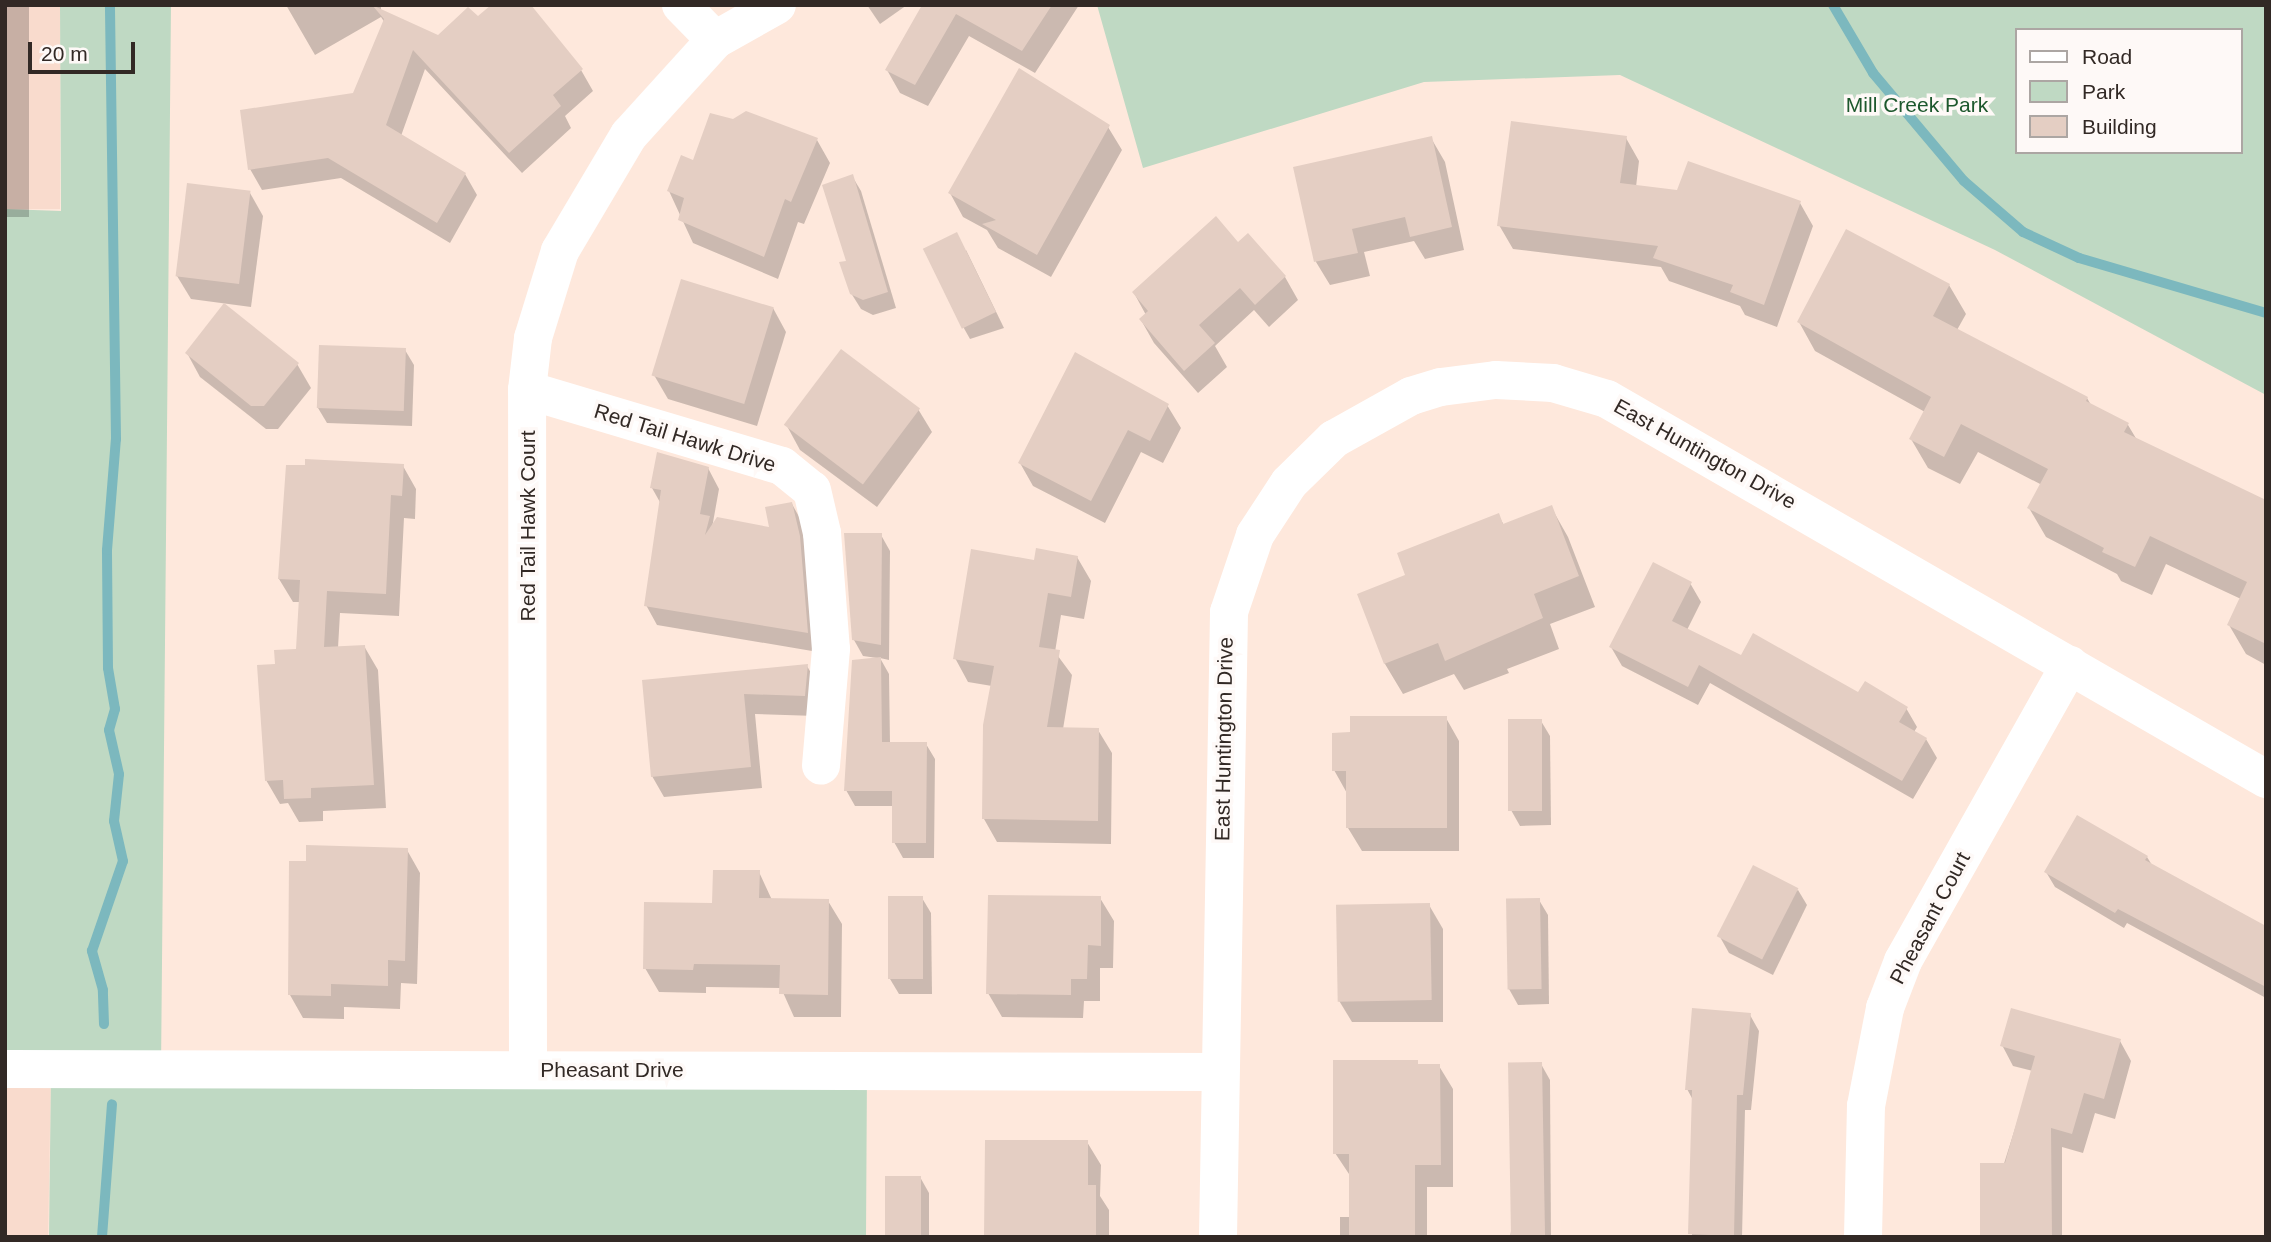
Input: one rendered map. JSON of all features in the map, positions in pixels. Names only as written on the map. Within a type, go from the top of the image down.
[{"type":"street","points":[[681,5],[715,40]]},
{"type":"street","name":"Red Tail Hawk Court","points":[[528,1069],[527,390],[533,338],[548,279],[574,225],[629,135],[715,40],[777,5]]},
{"type":"street","name":"East Huntington Drive","points":[[1217,1237],[1218,1072],[1229,612],[1255,535],[1289,483],[1334,439],[1411,396],[1441,387],[1496,380],[1553,383],[1607,399],[2266,779]]},
{"type":"street","name":"Red Tail Hawk Drive","points":[[527,390],[782,466],[812,490],[822,533],[831,649],[821,766]]},
{"type":"street","name":"Pheasant Court","points":[[1863,1237],[1866,1105],[1885,1008],[1903,961],[2070,665]]},
{"type":"street","name":"Pheasant Drive","points":[[5,1069],[1218,1072]]},
{"type":"shaded area","points":[[5,5],[60,5],[60,209],[5,209]]},
{"type":"shaded area","points":[[5,1069],[51,1070],[48,1237],[5,1237]]},
{"type":"green space","points":[[60,5],[171,5],[161,1069],[867,1070],[866,1237],[49,1237],[51,1070],[5,1069],[5,209],[61,211]]},
{"type":"green space","name":"Mill Creek Park","points":[[1097,5],[2266,5],[2266,395],[1995,250],[1620,75],[1424,82],[1143,168]]},
{"type":"building","points":[[372,5],[438,35],[468,7],[478,16],[491,5],[531,5],[583,69],[553,95],[561,106],[509,153],[413,50],[386,125],[466,173],[437,223],[328,158],[248,170],[240,110],[353,93],[384,19]]},
{"type":"building","points":[[922,5],[1052,5],[1022,51],[956,14],[915,85],[885,70]]},
{"type":"building","points":[[1019,68],[1110,125],[1037,255],[982,224],[996,220],[948,193]]},
{"type":"building","points":[[746,111],[818,138],[791,202],[785,199],[764,257],[678,220],[684,198],[667,191],[681,155],[693,160],[710,113],[733,119]]},
{"type":"building","points":[[1511,121],[1627,136],[1620,183],[1677,190],[1688,161],[1801,201],[1764,305],[1730,292],[1733,285],[1653,258],[1658,246],[1497,226]]},
{"type":"building","points":[[1432,136],[1452,227],[1410,237],[1405,217],[1352,229],[1358,253],[1314,262],[1293,167]]},
{"type":"building","points":[[853,174],[888,292],[863,300],[850,294],[839,262],[846,261],[822,185]]},
{"type":"building","points":[[187,183],[251,191],[239,284],[176,276]]},
{"type":"building","points":[[1216,216],[1238,242],[1248,233],[1286,276],[1255,305],[1240,288],[1199,325],[1215,343],[1184,371],[1139,319],[1148,311],[1132,292]]},
{"type":"building","points":[[1846,229],[1950,284],[1933,316],[2088,397],[2086,401],[2129,423],[2124,432],[2266,500],[2266,644],[2227,625],[2247,582],[2150,536],[2135,567],[2102,552],[2104,548],[2027,508],[2048,469],[1961,424],[1944,457],[1909,439],[1931,397],[1797,322]]},
{"type":"building","points":[[957,232],[996,312],[962,329],[923,249]]},
{"type":"building","points":[[681,279],[774,307],[744,404],[651,376]]},
{"type":"building","points":[[224,303],[299,363],[264,406],[251,406],[185,353]]},
{"type":"building","points":[[319,345],[406,348],[404,411],[317,408]]},
{"type":"building","points":[[841,349],[920,409],[863,484],[784,425]]},
{"type":"building","points":[[1075,352],[1169,404],[1150,441],[1128,430],[1091,501],[1018,463]]},
{"type":"building","points":[[657,452],[709,467],[700,514],[710,516],[705,535],[717,517],[769,527],[765,507],[792,502],[800,536],[808,633],[644,606],[661,490],[650,488]]},
{"type":"building","points":[[305,459],[404,464],[402,496],[391,495],[386,594],[327,591],[324,647],[365,645],[374,785],[311,788],[311,798],[284,799],[283,780],[265,781],[257,665],[275,664],[274,650],[296,649],[300,580],[278,579],[286,465],[305,465]]},
{"type":"building","points":[[1552,505],[1579,576],[1534,594],[1543,618],[1445,661],[1438,643],[1384,664],[1357,594],[1405,575],[1397,553],[1499,513],[1503,524]]},
{"type":"building","points":[[844,533],[882,533],[881,645],[852,640]]},
{"type":"building","points":[[1036,548],[1078,556],[1071,597],[1048,593],[1039,647],[1060,650],[1047,727],[1099,728],[1098,821],[982,819],[983,725],[994,666],[953,659],[971,549],[1034,560]]},
{"type":"building","points":[[1653,562],[1692,582],[1672,621],[1741,655],[1753,633],[1858,692],[1865,681],[1908,707],[1899,722],[1927,738],[1902,781],[1699,665],[1688,687],[1609,647]]},
{"type":"building","points":[[881,657],[882,742],[927,742],[926,843],[892,843],[892,791],[844,791],[852,660]]},
{"type":"building","points":[[808,664],[805,696],[744,694],[751,767],[651,777],[642,680]]},
{"type":"building","points":[[1350,716],[1447,716],[1447,828],[1346,828],[1346,771],[1332,771],[1332,733],[1350,732]]},
{"type":"building","points":[[1508,719],[1542,719],[1542,811],[1508,811]]},
{"type":"building","points":[[2077,815],[2148,856],[2145,860],[2266,926],[2266,987],[2118,909],[2115,913],[2044,872]]},
{"type":"building","points":[[306,845],[408,848],[405,961],[388,960],[388,986],[331,984],[331,996],[288,995],[289,861],[306,861]]},
{"type":"building","points":[[1753,865],[1798,888],[1762,959],[1717,936]]},
{"type":"building","points":[[713,870],[760,870],[759,898],[829,899],[828,995],[779,994],[780,965],[694,964],[693,970],[643,969],[644,902],[712,903]]},
{"type":"building","points":[[988,895],[1101,896],[1101,946],[1088,945],[1087,979],[1071,979],[1071,995],[986,994]]},
{"type":"building","points":[[888,896],[923,896],[923,979],[888,979]]},
{"type":"building","points":[[1540,898],[1542,989],[1508,990],[1506,899]]},
{"type":"building","points":[[1430,903],[1432,1000],[1338,1002],[1336,905]]},
{"type":"building","points":[[1692,1008],[1751,1013],[1743,1095],[1737,1095],[1734,1236],[1688,1234],[1692,1090],[1685,1090]]},
{"type":"building","points":[[2011,1008],[2121,1039],[2104,1099],[2084,1093],[2072,1134],[2051,1128],[2052,1237],[1980,1237],[1980,1163],[2005,1163],[2035,1056],[2000,1046]]},
{"type":"building","points":[[1333,1060],[1418,1060],[1418,1064],[1440,1064],[1441,1165],[1415,1165],[1415,1237],[1349,1237],[1349,1154],[1333,1154]]},
{"type":"building","points":[[1542,1062],[1545,1237],[1511,1237],[1508,1063]]},
{"type":"building","points":[[985,1140],[1088,1140],[1088,1185],[1096,1185],[1096,1237],[984,1237]]},
{"type":"building","points":[[885,1176],[921,1176],[921,1237],[885,1237]]},
{"type":"waterway","points":[[104,1024],[103,990],[92,951],[123,861],[114,821],[119,774],[109,730],[115,709],[108,668],[107,550],[116,439],[110,5]]},
{"type":"waterway","points":[[1833,5],[1873,73],[1964,181],[2023,232],[2079,258],[2266,313]]},
{"type":"waterway","points":[[102,1237],[112,1104]]}]
